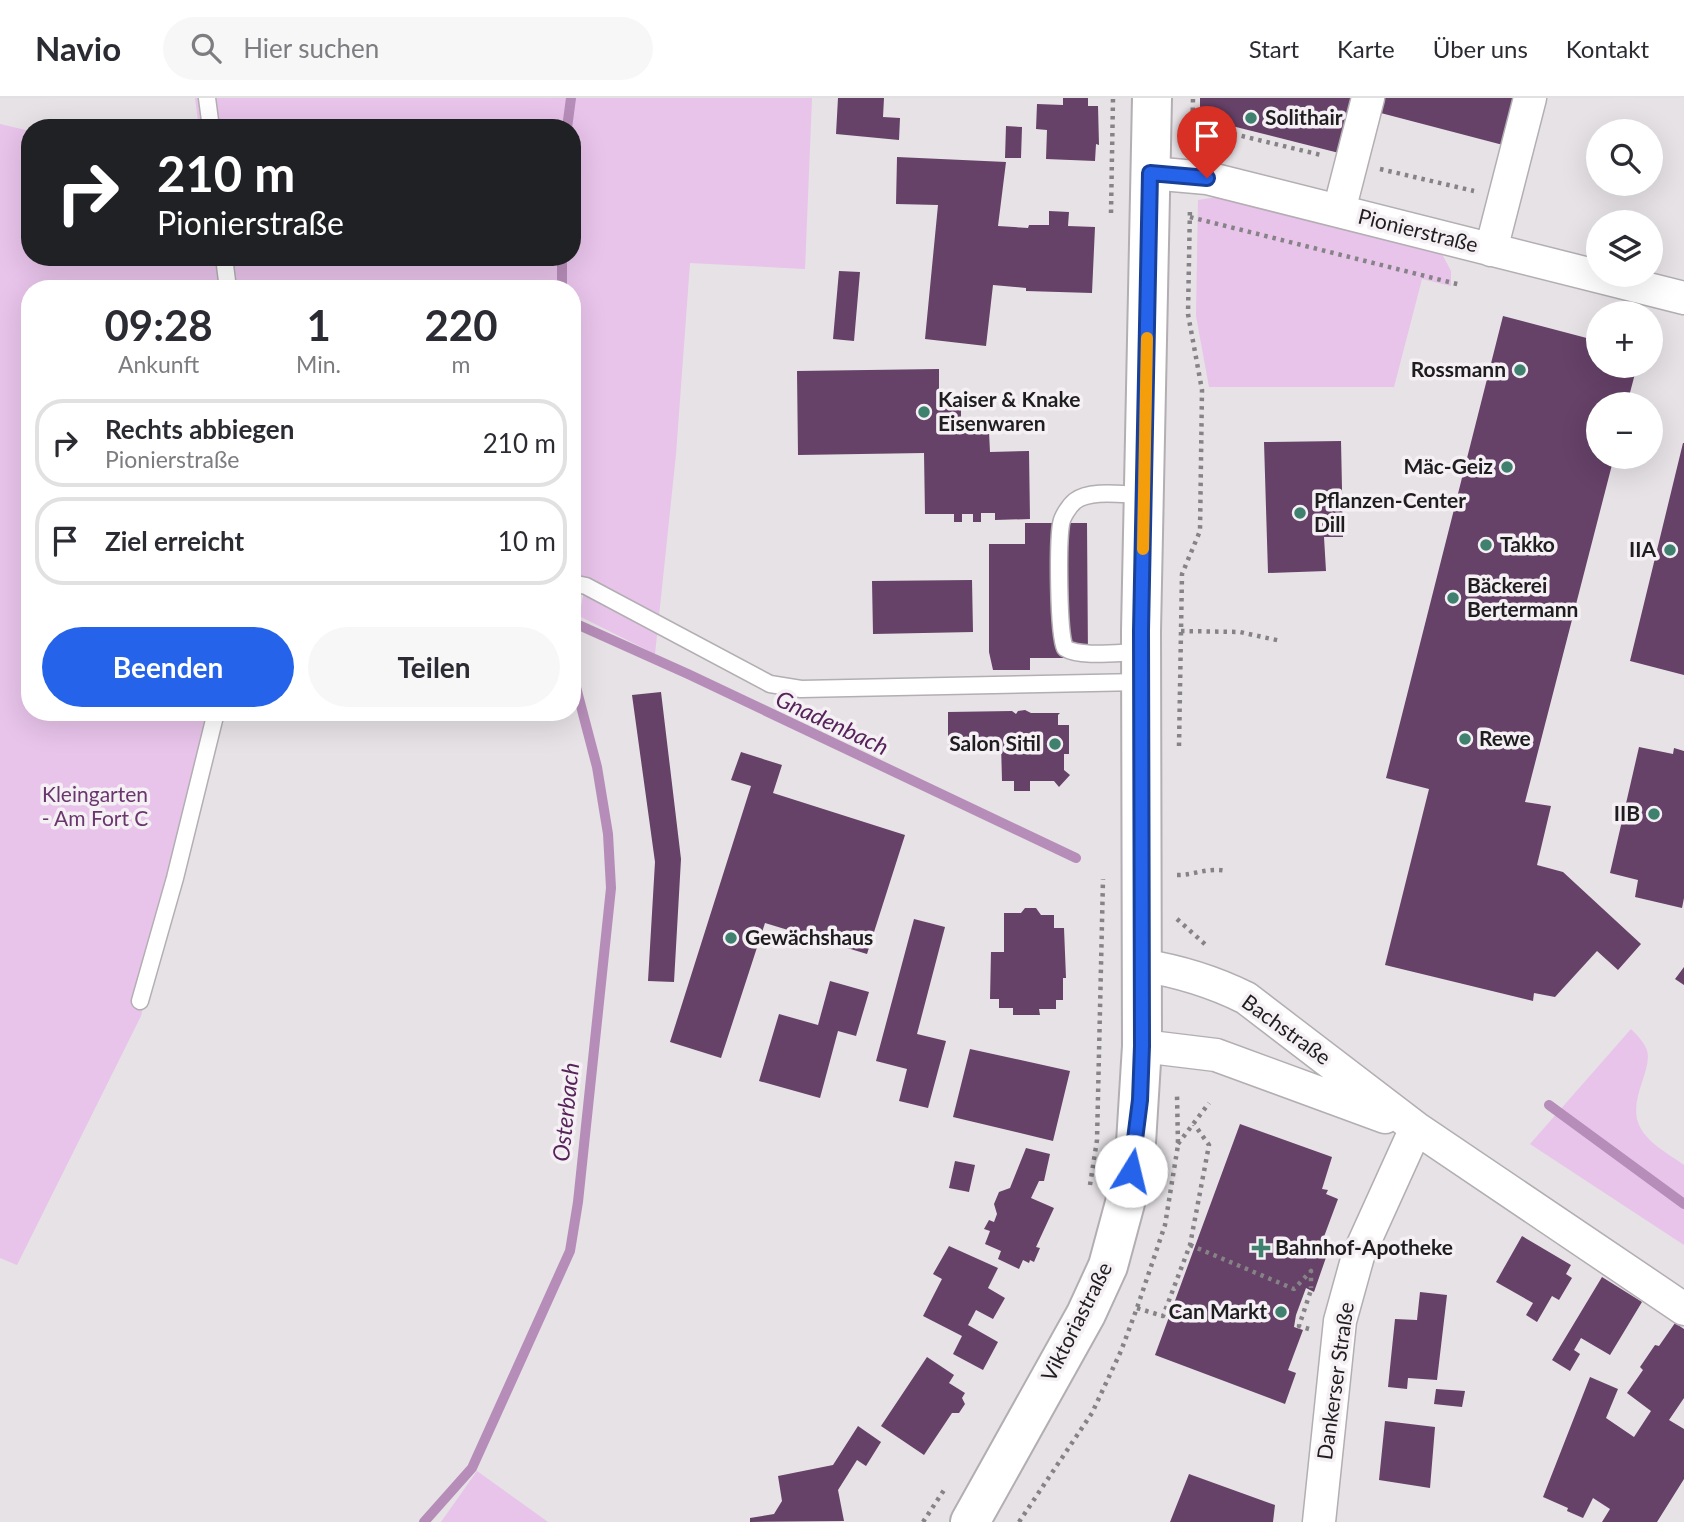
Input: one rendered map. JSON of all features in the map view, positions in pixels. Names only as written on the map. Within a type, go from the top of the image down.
[{"type":"main road","name":"Viktoriastraße","points":[[970,1522],[1086,1314],[1108,1266],[1125,1203],[1136,1143],[1142,1046],[1141,655],[1152,98]]},
{"type":"street","points":[[1339,211],[1368,98]]},
{"type":"street","points":[[1491,250],[1530,98]]},
{"type":"street","name":"Pionierstraße","points":[[1150,173],[1191,176],[1684,298]]},
{"type":"street","name":"Bachstraße","points":[[1141,965],[1177,971],[1222,986],[1246,998],[1416,1128],[1684,1309]]},
{"type":"street","name":"Bachstraße","points":[[1142,1046],[1216,1055],[1416,1128]]},
{"type":"street","name":"Dankerser Straße","points":[[1319,1522],[1340,1321],[1359,1256],[1416,1128]]},
{"type":"lane","points":[[208,98],[210,119]]},
{"type":"lane","points":[[1141,655],[1070,652],[1065,648],[1060,630],[1061,523],[1073,503],[1081,497],[1144,495]]},
{"type":"lane","points":[[581,586],[770,684],[801,689],[1141,655]]},
{"type":"lane","points":[[139,1001],[175,878],[214,721]]},
{"type":"path","points":[[1111,220],[1113,98]]},
{"type":"path","points":[[1179,757],[1182,574],[1200,531],[1202,390],[1188,314],[1193,98]]},
{"type":"path","points":[[1190,217],[1461,285]]},
{"type":"path","points":[[1141,655],[1181,631],[1240,632],[1281,641]]},
{"type":"path","points":[[1177,862],[1177,884]]},
{"type":"path","points":[[1177,875],[1212,868],[1227,871]]},
{"type":"path","points":[[1089,1187],[1097,1140],[1103,876]]},
{"type":"path","points":[[1177,912],[1177,919],[1216,955]]},
{"type":"path","points":[[1178,1145],[1209,1103]]},
{"type":"path","points":[[1137,1308],[1163,1316],[1190,1245],[1209,1145],[1194,1124]]},
{"type":"path","points":[[1190,1245],[1294,1289],[1311,1271],[1311,1289],[1299,1326]]},
{"type":"path","points":[[923,1522],[952,1478]]},
{"type":"green space","name":"Kleingarten - Am Fort C","points":[[195,98],[812,98],[805,269],[690,263],[676,454],[655,654],[581,617],[585,587],[581,586],[581,280],[21,280],[21,721],[214,721],[141,1016],[17,1265],[0,1258],[0,124],[21,129],[21,266],[581,266],[581,119],[198,119]]},
{"type":"green space","points":[[1217,197],[1242,200],[1442,254],[1451,271],[1451,286],[1422,279],[1394,387],[1209,387],[1196,316],[1198,200]]},
{"type":"green space","points":[[1631,1029],[1648,1054],[1637,1104],[1639,1125],[1653,1143],[1684,1165],[1684,1245],[1530,1144]]},
{"type":"green space","points":[[477,1471],[548,1522],[441,1522]]},
{"type":"building","points":[[838,98],[884,98],[883,117],[900,118],[899,140],[836,134]]},
{"type":"building","points":[[1063,98],[1088,98],[1088,106],[1098,106],[1099,145],[1096,144],[1095,161],[1046,159],[1047,130],[1036,129],[1037,104],[1063,105]]},
{"type":"building","points":[[1200,98],[1353,98],[1339,153],[1208,120],[1200,110]]},
{"type":"building","points":[[1381,98],[1515,98],[1503,145],[1377,112]]},
{"type":"building","points":[[1006,126],[1022,127],[1021,158],[1005,158]]},
{"type":"building","points":[[897,157],[1006,162],[998,226],[1028,228],[1029,225],[1049,225],[1049,211],[1069,212],[1068,226],[1095,227],[1092,293],[1026,291],[1026,288],[993,285],[986,346],[925,339],[938,205],[896,204]]},
{"type":"building","points":[[839,271],[860,272],[854,341],[833,339]]},
{"type":"building","points":[[1503,316],[1586,338],[1586,378],[1634,378],[1630,392],[1586,392],[1586,469],[1611,469],[1525,802],[1551,806],[1537,865],[1563,872],[1641,944],[1618,970],[1597,951],[1555,997],[1534,993],[1533,1001],[1385,965],[1429,789],[1386,778]]},
{"type":"building","points":[[939,369],[939,400],[961,400],[961,433],[989,432],[990,452],[1029,451],[1030,519],[995,520],[995,513],[981,513],[981,522],[973,522],[973,514],[962,514],[962,522],[954,522],[954,514],[925,514],[924,453],[798,455],[797,371]]},
{"type":"building","points":[[1341,441],[1343,537],[1324,537],[1326,571],[1268,573],[1264,442]]},
{"type":"building","name":"IIA","points":[[1684,443],[1684,675],[1630,661]]},
{"type":"building","points":[[1025,523],[1087,523],[1088,658],[1030,658],[1030,670],[993,670],[989,652],[989,544],[1025,544]]},
{"type":"building","points":[[972,580],[973,632],[873,634],[872,581]]},
{"type":"building","points":[[661,692],[681,859],[674,982],[648,981],[655,862],[632,695]]},
{"type":"building","points":[[1025,710],[1031,713],[1060,713],[1058,725],[1069,725],[1069,754],[1064,754],[1064,770],[1070,775],[1059,787],[1054,781],[1030,781],[1030,791],[1014,791],[1014,781],[1002,781],[1001,744],[948,745],[948,712],[1012,711],[1016,714]]},
{"type":"building","name":"IIB","points":[[1639,747],[1673,754],[1674,748],[1684,751],[1682,908],[1635,897],[1638,880],[1610,873]]},
{"type":"building","name":"Gewächshaus","points":[[741,752],[782,765],[773,793],[905,835],[867,954],[765,923],[721,1058],[670,1042],[751,786],[731,780]]},
{"type":"building","points":[[1025,908],[1036,908],[1041,915],[1054,915],[1054,928],[1064,928],[1066,978],[1063,978],[1063,1000],[1056,1000],[1056,1009],[1039,1009],[1040,1015],[1013,1015],[1013,1008],[999,1008],[999,999],[990,999],[991,952],[1004,952],[1004,913],[1021,913]]},
{"type":"building","points":[[914,919],[945,927],[917,1034],[946,1041],[928,1108],[899,1101],[907,1069],[876,1061]]},
{"type":"building","points":[[1684,967],[1684,985],[1675,979]]},
{"type":"building","points":[[830,981],[869,992],[856,1036],[838,1031],[820,1098],[759,1081],[779,1014],[818,1025]]},
{"type":"building","points":[[970,1049],[1070,1071],[1053,1141],[953,1117]]},
{"type":"building","points":[[1240,1124],[1332,1157],[1322,1189],[1328,1190],[1326,1194],[1338,1199],[1322,1242],[1330,1246],[1314,1292],[1306,1288],[1296,1315],[1294,1327],[1303,1330],[1288,1370],[1296,1373],[1285,1404],[1155,1355]]},
{"type":"building","points":[[1026,1148],[1050,1154],[1044,1181],[1039,1181],[1031,1198],[1054,1208],[1036,1247],[1040,1248],[1034,1262],[1023,1260],[1019,1269],[998,1259],[1001,1251],[985,1244],[990,1231],[984,1229],[989,1220],[994,1222],[997,1214],[994,1204],[999,1192],[1010,1188]]},
{"type":"building","points":[[955,1161],[975,1165],[969,1192],[949,1188]]},
{"type":"building","points":[[1522,1236],[1571,1265],[1566,1274],[1572,1278],[1559,1300],[1552,1296],[1537,1322],[1526,1315],[1533,1303],[1496,1282]]},
{"type":"building","points":[[949,1246],[998,1268],[988,1288],[1005,1298],[993,1319],[976,1310],[968,1325],[998,1342],[983,1370],[953,1354],[962,1336],[923,1316],[942,1279],[933,1274]]},
{"type":"building","points":[[1602,1277],[1642,1302],[1610,1355],[1581,1338],[1574,1350],[1580,1354],[1570,1371],[1552,1360]]},
{"type":"building","points":[[1420,1292],[1447,1295],[1437,1380],[1408,1378],[1407,1389],[1388,1387],[1395,1319],[1417,1320]]},
{"type":"building","points":[[1675,1323],[1684,1329],[1684,1398],[1669,1420],[1684,1429],[1684,1479],[1657,1522],[1602,1522],[1610,1509],[1593,1498],[1583,1518],[1543,1497],[1590,1377],[1618,1389],[1606,1418],[1634,1437],[1651,1411],[1627,1393],[1643,1370],[1640,1367],[1655,1345],[1659,1346]]},
{"type":"building","points":[[927,1357],[954,1375],[949,1383],[965,1393],[962,1398],[965,1404],[959,1413],[952,1413],[924,1455],[881,1426]]},
{"type":"building","points":[[1436,1389],[1465,1391],[1462,1407],[1434,1404]]},
{"type":"building","points":[[1385,1421],[1435,1427],[1430,1488],[1379,1480]]},
{"type":"building","points":[[858,1426],[881,1442],[866,1466],[857,1460],[838,1490],[844,1521],[750,1522],[750,1518],[774,1514],[782,1501],[778,1476],[833,1465]]},
{"type":"building","points":[[1189,1474],[1275,1505],[1273,1522],[1170,1522]]},
{"type":"waterway","name":"Osterbach","points":[[568,119],[571,98]]},
{"type":"waterway","name":"Osterbach","points":[[562,266],[562,280]]},
{"type":"waterway","name":"Gnadenbach","points":[[581,626],[1076,858]]},
{"type":"waterway","name":"Osterbach","points":[[424,1522],[472,1468],[570,1251],[578,1202],[611,888],[608,834],[597,767],[581,706]]},
{"type":"waterway","name":"Gnadenbach","points":[[1549,1105],[1684,1204]]},
{"type":"slow traffic","points":[[1143,549],[1147,338]]},
{"type":"place","name":"Solithair","points":[[1251,118]]},
{"type":"place","name":"Rossmann","points":[[1520,370]]},
{"type":"place","name":"Kaiser & Knake Eisenwaren","points":[[924,412]]},
{"type":"place","name":"Mäc-Geiz","points":[[1507,467]]},
{"type":"place","name":"Pflanzen-Center Dill","points":[[1300,513]]},
{"type":"place","name":"Takko","points":[[1486,545]]},
{"type":"place","name":"IIA","points":[[1670,550]]},
{"type":"place","name":"Bäckerei Bertermann","points":[[1453,598]]},
{"type":"place","name":"Rewe","points":[[1465,739]]},
{"type":"place","name":"Salon Sitil","points":[[1055,744]]},
{"type":"place","name":"IIB","points":[[1654,814]]},
{"type":"place","name":"Gewächshaus","points":[[731,938]]},
{"type":"place","name":"Bahnhof-Apotheke","points":[[1261,1248]]},
{"type":"place","name":"Can Markt","points":[[1281,1312]]},
{"type":"route","points":[[1131,1171],[1140,1100],[1142,1046],[1141,631],[1150,173],[1207,178]]}]
